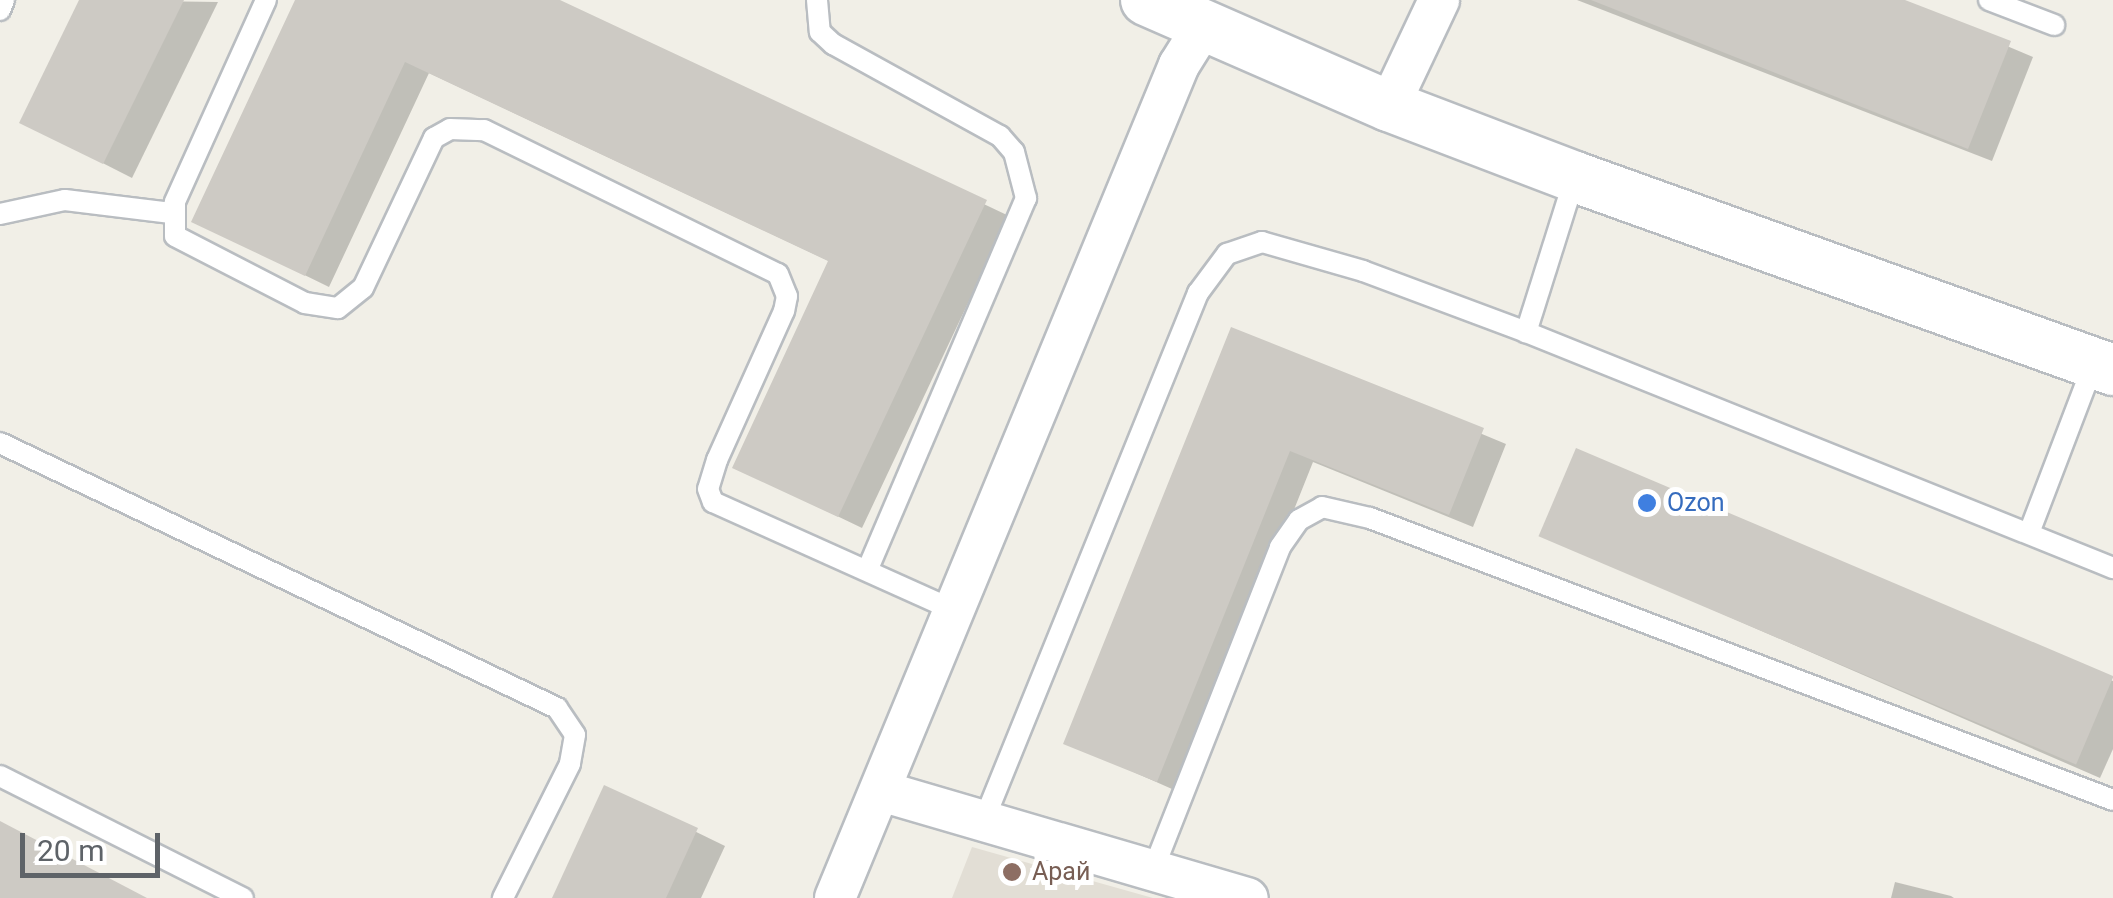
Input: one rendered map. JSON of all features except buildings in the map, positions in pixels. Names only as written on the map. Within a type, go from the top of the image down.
[{"type":"street","points":[[1146,0],[1388,106],[2103,367]]},
{"type":"street","points":[[1388,106],[1438,0]]},
{"type":"street","points":[[835,898],[1179,66],[1204,24]]},
{"type":"street","points":[[881,791],[1248,898]]},
{"type":"lane","points":[[0,10],[4,0]]},
{"type":"lane","points":[[266,0],[171,213],[175,236],[185,246],[305,303],[338,308],[362,288],[434,138],[466,126],[764,264],[785,285],[784,311],[708,489],[713,502],[955,610]]},
{"type":"lane","points":[[817,0],[820,32],[833,44],[1000,136],[1014,152],[1026,198],[868,568]]},
{"type":"lane","points":[[1990,0],[2054,25]]},
{"type":"lane","points":[[1526,332],[1575,177]]},
{"type":"lane","points":[[0,214],[65,200],[171,213]]},
{"type":"lane","points":[[984,820],[1198,294],[1227,254],[1262,242],[1363,271],[1526,332],[2113,568]]},
{"type":"lane","points":[[2029,533],[2103,367]]},
{"type":"lane","points":[[0,444],[556,708],[576,735],[570,764],[503,898]]},
{"type":"lane","points":[[1153,870],[1280,548],[1299,520],[1322,508],[1370,518],[2113,800]]},
{"type":"lane","points":[[0,776],[243,898]]},
{"type":"shaded area","name":"Арай","points":[[972,847],[1153,898],[952,898]]},
{"type":"place","name":"Ozon","points":[[1647,503]]},
{"type":"place","name":"Арай","points":[[1012,872]]}]
